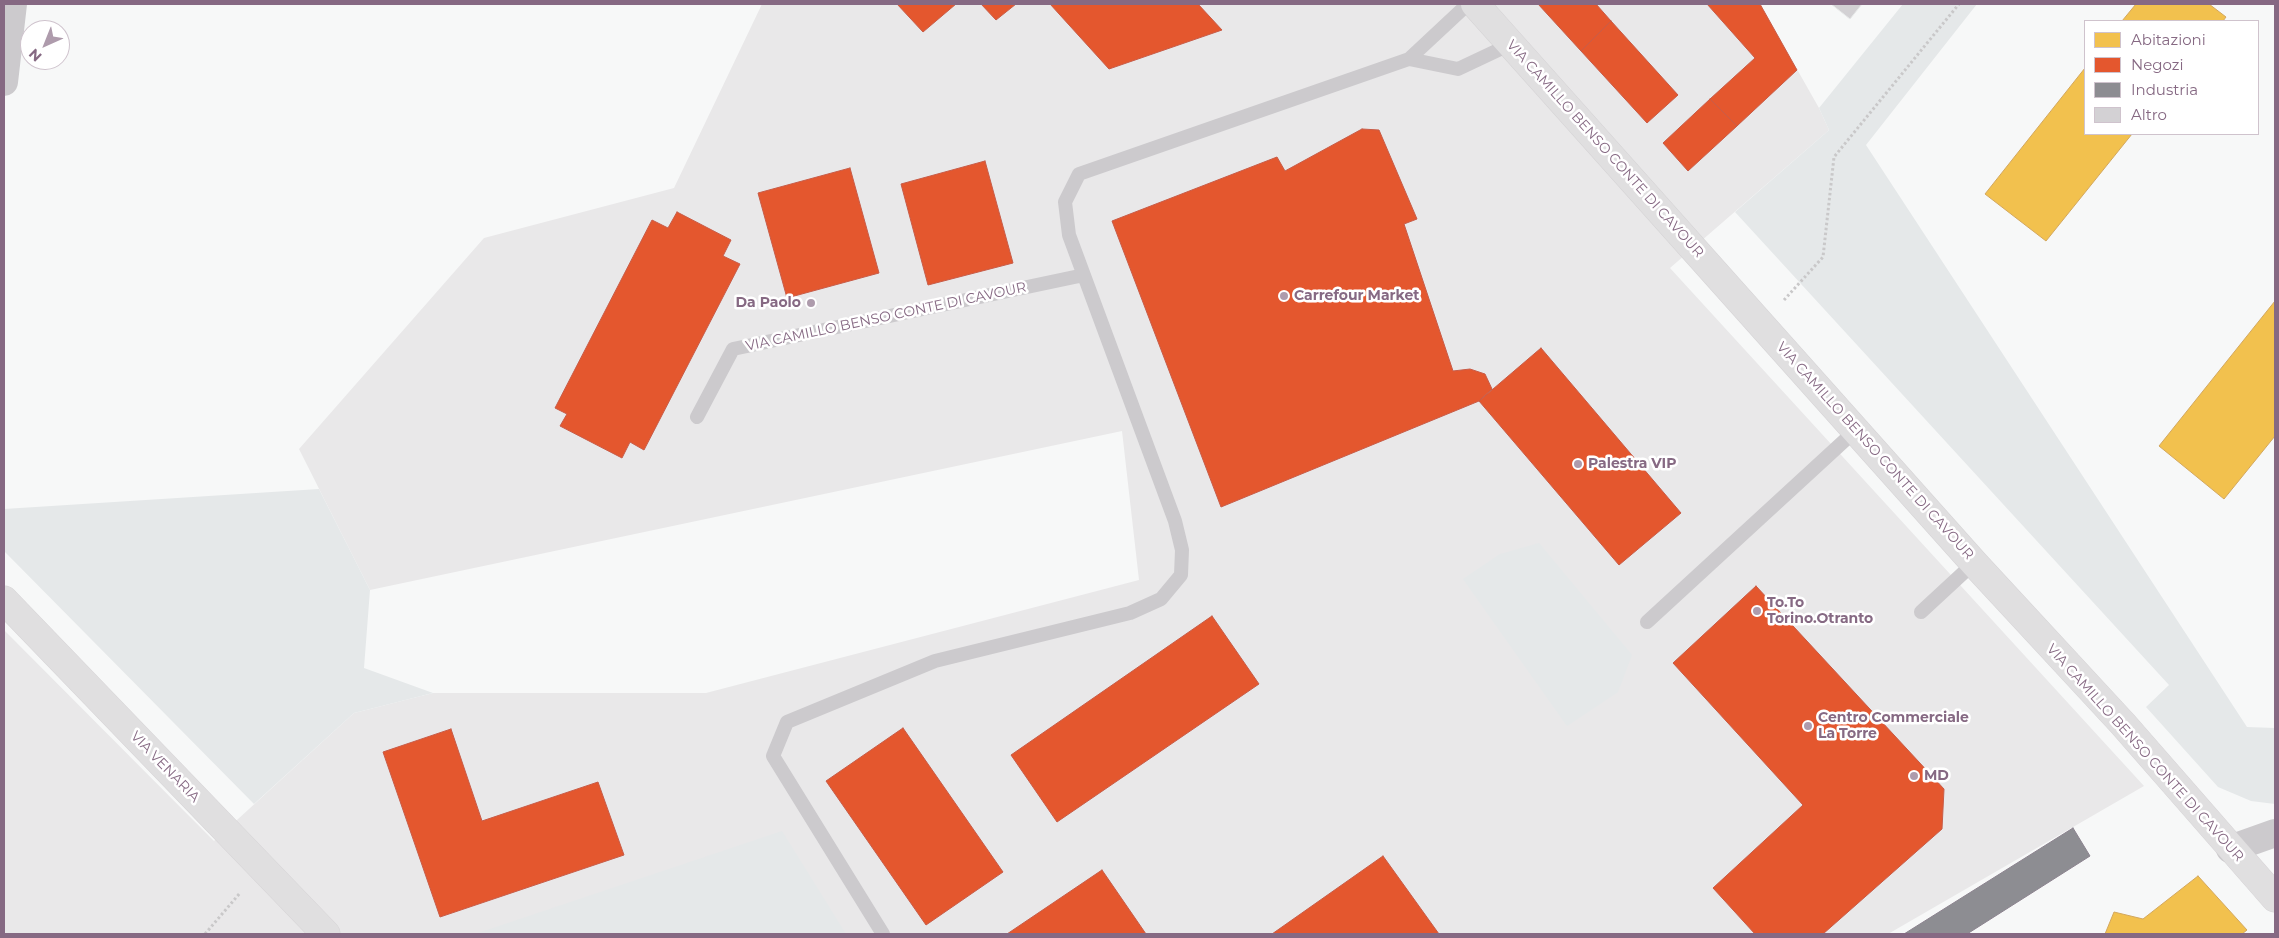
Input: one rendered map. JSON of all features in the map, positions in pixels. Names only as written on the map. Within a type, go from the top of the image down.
[{"type":"street","points":[[4,82],[12,4]]},
{"type":"street","name":"VIA CAMILLO BENSO CONTE DI CAVOUR","points":[[1475,4],[1974,562],[2123,724],[2230,849],[2275,898]]},
{"type":"street","name":"VIA VENARIA","points":[[4,600],[326,934]]},
{"type":"street","points":[[2230,849],[2275,833]]},
{"type":"lane","points":[[883,934],[773,756],[787,722],[935,661],[1130,613],[1161,599],[1181,575],[1182,550],[1174,521],[1069,235],[1065,202],[1079,174],[1409,60],[1468,4]]},
{"type":"lane","points":[[1409,60],[1458,68],[1511,44]]},
{"type":"lane","name":"VIA CAMILLO BENSO CONTE DI CAVOUR","points":[[697,417],[733,349],[1084,275]]},
{"type":"lane","points":[[1647,622],[1856,430]]},
{"type":"lane","points":[[1921,612],[1974,562]]},
{"type":"path","points":[[1783,301],[1823,258],[1834,157],[1960,4]]},
{"type":"path","points":[[205,934],[262,868]]},
{"type":"shaded area","points":[[762,4],[1760,4],[1819,108],[1829,130],[1670,268],[2144,786],[1888,934],[4,934],[4,630],[214,841],[354,713],[433,693],[706,693],[1139,580],[1122,431],[370,590],[299,449],[484,238],[674,188]]},
{"type":"shaded area","points":[[1903,4],[1977,4],[1866,145],[2247,727],[2275,728],[2275,804],[2251,801],[2218,787],[2146,707],[2169,685],[1735,212],[1829,130],[1819,108]]},
{"type":"shaded area","points":[[319,489],[370,590],[364,668],[433,693],[354,713],[254,804],[4,551],[4,509]]},
{"type":"shaded area","points":[[1539,543],[1632,655],[1618,692],[1567,726],[1463,579],[1500,554]]},
{"type":"shaded area","points":[[782,831],[846,934],[475,934]]},
{"type":"building: Abitazioni","points":[[2136,4],[2209,4],[2226,17],[2224,20],[2123,20]]},
{"type":"building: Abitazioni","points":[[2084,69],[2084,135],[2131,135],[2046,241],[1985,194]]},
{"type":"building: Abitazioni","points":[[2275,301],[2275,436],[2224,499],[2159,446]]},
{"type":"building: Abitazioni","points":[[2198,876],[2247,930],[2242,934],[2105,934],[2114,912],[2143,919]]},
{"type":"building: Negozi","points":[[897,4],[956,4],[923,32]]},
{"type":"building: Negozi","points":[[981,4],[1016,4],[996,20]]},
{"type":"building: Negozi","points":[[1050,4],[1198,4],[1222,30],[1109,69]]},
{"type":"building: Negozi","points":[[1538,4],[1596,4],[1611,21],[1581,51]]},
{"type":"building: Negozi","points":[[1707,4],[1760,4],[1797,70],[1737,126],[1710,99],[1755,58]]},
{"type":"building: Negozi","points":[[1611,21],[1678,95],[1647,123],[1581,51]]},
{"type":"building: Negozi","points":[[1710,99],[1737,126],[1688,171],[1663,143]]},
{"type":"building: Negozi","name":"Carrefour Market","points":[[1362,129],[1379,130],[1417,219],[1404,224],[1453,371],[1470,369],[1485,374],[1492,389],[1479,401],[1221,507],[1112,221],[1277,157],[1285,171]]},
{"type":"building: Negozi","points":[[985,161],[1013,263],[928,285],[901,184]]},
{"type":"building: Negozi","points":[[850,168],[879,273],[787,298],[758,193]]},
{"type":"building: Negozi","points":[[677,212],[731,240],[723,256],[740,264],[644,450],[630,442],[622,458],[560,426],[567,414],[555,408],[652,220],[668,228]]},
{"type":"building: Negozi","points":[[1541,348],[1681,513],[1619,565],[1479,401]]},
{"type":"building: Negozi","name":"Centro Commerciale La Torre","points":[[1756,586],[1944,789],[1942,829],[1823,934],[1755,934],[1713,888],[1803,805],[1673,663]]},
{"type":"building: Negozi","points":[[1212,616],[1259,684],[1057,822],[1011,755]]},
{"type":"building: Negozi","points":[[903,728],[1003,872],[926,925],[826,781]]},
{"type":"building: Negozi","points":[[451,729],[482,821],[598,782],[624,855],[440,917],[383,752]]},
{"type":"building: Negozi","points":[[1383,856],[1439,934],[1272,934]]},
{"type":"building: Negozi","points":[[1102,870],[1146,934],[1007,934]]},
{"type":"building: Industria","points":[[2073,828],[2090,856],[1967,934],[1904,934]]},
{"type":"building: Altro","points":[[1831,4],[1862,4],[1850,19]]},
{"type":"place","name":"Carrefour Market","points":[[1284,296]]},
{"type":"place","name":"Da Paolo","points":[[811,303]]},
{"type":"place","name":"Palestra VIP","points":[[1578,464]]},
{"type":"place","name":"To.To Torino.Otranto","points":[[1757,611]]},
{"type":"place","name":"Centro Commerciale La Torre","points":[[1808,726]]},
{"type":"place","name":"MD","points":[[1914,776]]}]
